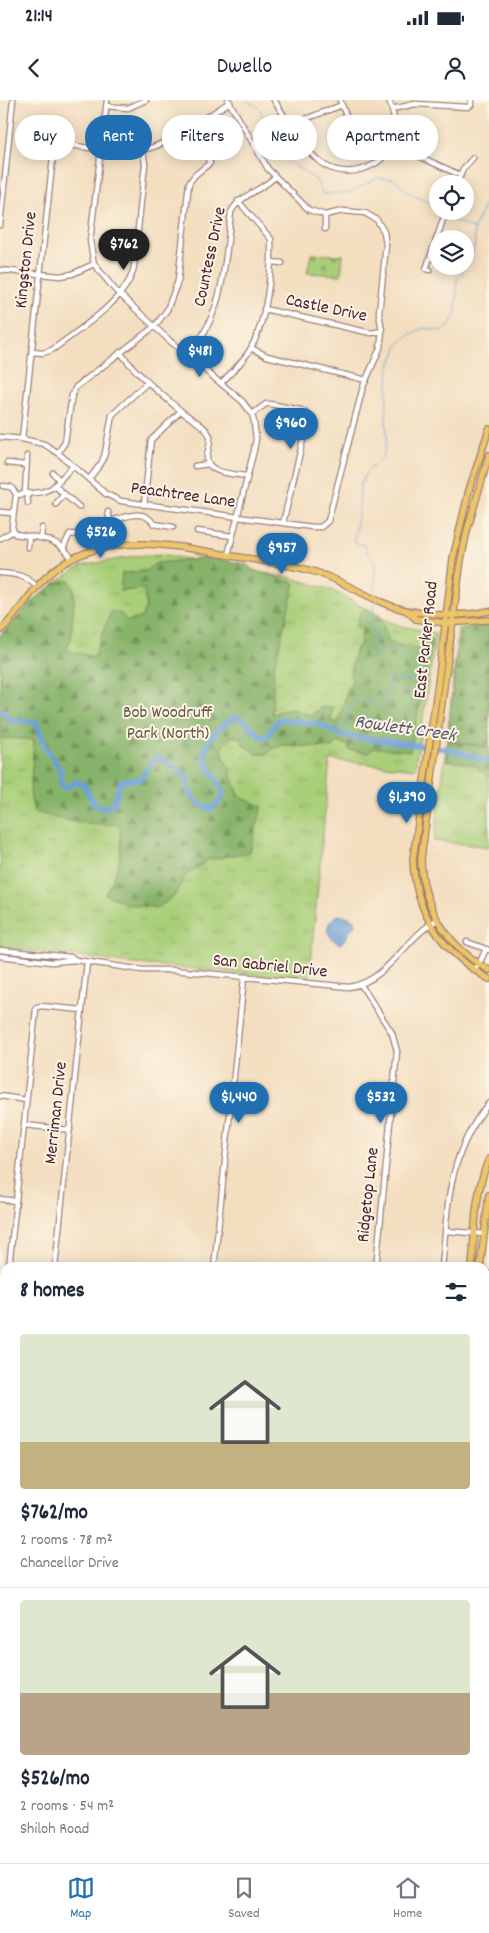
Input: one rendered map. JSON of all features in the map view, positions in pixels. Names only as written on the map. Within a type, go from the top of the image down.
[{"type":"main road","name":"East Parker Road","points":[[489,429],[464,510],[452,558],[446,623],[413,859],[421,906],[430,924],[448,948],[474,970],[489,979]]},
{"type":"main road","name":"East Parker Road","points":[[489,455],[462,552],[444,697],[422,846],[421,872],[437,920],[456,946],[478,964],[489,970]]},
{"type":"main road","points":[[464,510],[472,513]]},
{"type":"main road","points":[[0,631],[36,586],[54,570],[72,559],[109,547],[141,543],[190,548],[306,570],[340,581],[375,600],[407,611],[454,615],[489,611]]},
{"type":"main road","points":[[407,611],[416,619],[453,624],[489,620]]},
{"type":"main road","points":[[414,845],[422,846]]},
{"type":"main road","points":[[416,884],[423,882]]},
{"type":"main road","points":[[473,1262],[480,1188],[489,1159]]},
{"type":"main road","points":[[481,1262],[489,1195]]},
{"type":"street","points":[[0,225],[13,100]]},
{"type":"street","points":[[105,115],[107,100]]},
{"type":"street","points":[[106,106],[128,108],[146,100]]},
{"type":"street","points":[[274,100],[283,115]]},
{"type":"street","points":[[389,100],[393,115]]},
{"type":"street","points":[[392,109],[415,104],[470,106],[471,100]]},
{"type":"street","points":[[208,115],[229,101],[268,169],[309,210],[325,214],[343,211],[365,213],[377,220],[384,232],[386,245],[379,316],[382,332],[378,356],[366,380],[268,356],[251,348]]},
{"type":"street","points":[[314,115],[341,102],[346,115]]},
{"type":"street","name":"Kingston Drive","points":[[22,439],[53,150],[58,145],[85,147]]},
{"type":"street","points":[[427,160],[460,175],[467,164],[474,158]]},
{"type":"street","points":[[100,160],[90,241],[94,264],[104,279],[187,356],[242,401],[252,414],[256,439],[228,555]]},
{"type":"street","points":[[32,352],[43,353],[52,350],[121,294],[131,280],[134,268],[144,160]]},
{"type":"street","points":[[58,452],[65,442],[73,392],[76,387],[155,326],[171,302],[178,281],[189,183],[195,175],[210,163],[208,160]]},
{"type":"street","points":[[317,160],[325,166],[342,172],[358,171],[373,165],[378,160]]},
{"type":"street","name":"Countess Drive","points":[[187,356],[202,338],[219,302],[231,212],[238,201],[260,189],[275,177]]},
{"type":"street","points":[[221,383],[251,348],[264,309],[271,262],[271,239],[238,201]]},
{"type":"street","points":[[325,214],[325,229]]},
{"type":"street","points":[[429,259],[426,269],[429,270]]},
{"type":"street","points":[[271,262],[282,264]]},
{"type":"street","points":[[0,270],[65,276],[94,264]]},
{"type":"street","name":"Castle Drive","points":[[264,309],[371,333],[382,332]]},
{"type":"street","points":[[120,352],[148,382],[206,430],[210,436],[210,447],[207,455],[208,464],[214,470],[247,476]]},
{"type":"street","name":"Peachtree Lane","points":[[0,437],[44,444],[58,452],[90,478],[106,494],[114,498],[144,505],[236,518],[312,527],[322,526],[331,516],[366,380]]},
{"type":"street","points":[[90,478],[102,462],[108,444],[112,415],[148,382]]},
{"type":"street","points":[[252,414],[266,404],[270,404],[301,410],[305,412],[308,419],[283,523]]},
{"type":"street","points":[[143,515],[152,440],[181,411]]},
{"type":"street","points":[[27,456],[26,493],[28,503]]},
{"type":"street","points":[[7,463],[26,465]]},
{"type":"street","points":[[194,466],[208,464]]},
{"type":"street","points":[[17,495],[42,492],[55,486],[73,466]]},
{"type":"street","points":[[53,473],[60,481]]},
{"type":"street","points":[[3,486],[11,487],[17,495]]},
{"type":"street","points":[[55,486],[79,507]]},
{"type":"street","points":[[56,504],[64,494]]},
{"type":"street","points":[[13,531],[13,513],[17,495]]},
{"type":"street","points":[[143,515],[144,505]]},
{"type":"street","points":[[0,512],[13,513]]},
{"type":"street","points":[[108,512],[111,529]]},
{"type":"street","points":[[110,521],[143,515],[154,524],[173,527]]},
{"type":"street","points":[[19,535],[20,528]]},
{"type":"street","points":[[41,537],[42,528]]},
{"type":"street","points":[[13,531],[19,535],[41,537],[58,544],[72,559]]},
{"type":"street","points":[[1,538],[13,531]]},
{"type":"street","points":[[197,531],[232,536]]},
{"type":"street","points":[[63,548],[70,534],[85,535]]},
{"type":"street","points":[[28,547],[29,536]]},
{"type":"street","points":[[53,548],[58,544]]},
{"type":"street","points":[[0,573],[22,576],[29,579],[36,586]]},
{"type":"street","name":"San Gabriel Drive","points":[[0,956],[57,962],[76,960],[119,967],[173,970],[341,988],[361,985],[382,971],[415,937],[437,920]]},
{"type":"street","points":[[467,942],[487,949],[474,970]]},
{"type":"street","name":"San Gabriel Drive","points":[[0,950],[71,957],[76,960]]},
{"type":"street","name":"Merriman Drive","points":[[56,1262],[87,962]]},
{"type":"street","points":[[215,1262],[244,978]]},
{"type":"street","name":"Ridgetop Lane","points":[[361,985],[392,1033],[397,1051],[377,1262]]},
{"type":"street","points":[[10,1262],[37,1007],[82,1010]]},
{"type":"street","points":[[0,1096],[26,1100]]},
{"type":"street","points":[[443,1262],[450,1189],[458,1156],[471,1128],[489,1103]]},
{"type":"street","points":[[24,1125],[70,1130]]},
{"type":"street","points":[[0,1199],[16,1201]]},
{"type":"street","points":[[446,1231],[484,1234]]},
{"type":"green space","points":[[311,254],[343,255],[341,275],[307,273]]},
{"type":"green space","name":"Bob Woodruff Park (North)","points":[[160,554],[292,578],[332,590],[386,620],[401,626],[436,633],[415,769],[330,760],[309,980],[123,963],[72,955],[0,948],[0,635],[28,605],[58,581],[81,566],[135,556]]},
{"type":"green space","points":[[206,558],[246,564],[253,570],[295,583],[274,668],[272,714],[289,708],[311,715],[320,708],[332,707],[331,721],[337,723],[352,681],[350,673],[356,648],[360,646],[362,630],[356,626],[360,613],[366,608],[380,615],[389,642],[422,649],[426,642],[432,639],[410,751],[374,748],[368,753],[349,750],[348,745],[337,742],[333,748],[284,745],[274,748],[267,754],[256,754],[243,744],[241,738],[233,736],[221,748],[240,797],[262,806],[250,852],[208,860],[185,876],[175,895],[158,908],[127,904],[105,894],[119,861],[121,845],[120,825],[77,823],[34,812],[30,794],[34,740],[0,738],[0,635],[41,594],[50,587],[69,580],[75,591],[71,639],[66,650],[94,657],[111,611],[121,614],[127,621],[141,618],[146,607],[144,589],[120,591],[122,573],[146,571],[156,563]]},
{"type":"green space","points":[[489,624],[489,847],[434,841],[447,742],[458,628]]},
{"type":"green space","points":[[489,625],[489,778],[474,765],[445,760],[447,742],[487,747],[447,740],[460,630]]},
{"type":"water","points":[[338,915],[349,917],[354,920],[355,925],[340,944],[331,938],[328,930],[330,922]]},
{"type":"waterway","points":[[246,100],[260,109],[263,120],[288,161],[316,180],[323,194],[349,193],[377,178],[395,179],[407,192],[429,203]]},
{"type":"waterway","points":[[375,596],[375,560],[368,554],[364,545],[354,541],[360,486],[366,473],[383,456],[387,440],[386,416],[389,369],[398,345],[409,335],[423,328],[442,331],[449,327],[456,312],[457,280],[473,252],[475,245],[474,229],[489,194]]},
{"type":"waterway","points":[[453,220],[473,229]]},
{"type":"waterway","points":[[340,735],[347,722],[351,705],[354,702],[368,702],[381,707],[387,702],[388,685],[391,682],[414,678],[420,671],[418,667],[394,648],[375,654],[371,653],[375,638],[371,622],[375,603]]},
{"type":"waterway","name":"Rowlett Creek","points":[[0,711],[10,720],[36,722],[45,746],[60,770],[62,786],[68,787],[76,782],[83,784],[95,805],[106,808],[114,803],[121,781],[141,779],[151,763],[158,757],[178,769],[187,778],[193,798],[210,809],[218,803],[222,797],[222,791],[206,760],[206,747],[213,735],[235,717],[243,720],[261,737],[268,736],[277,721],[282,719],[320,724],[340,735],[447,749],[489,761]]}]
